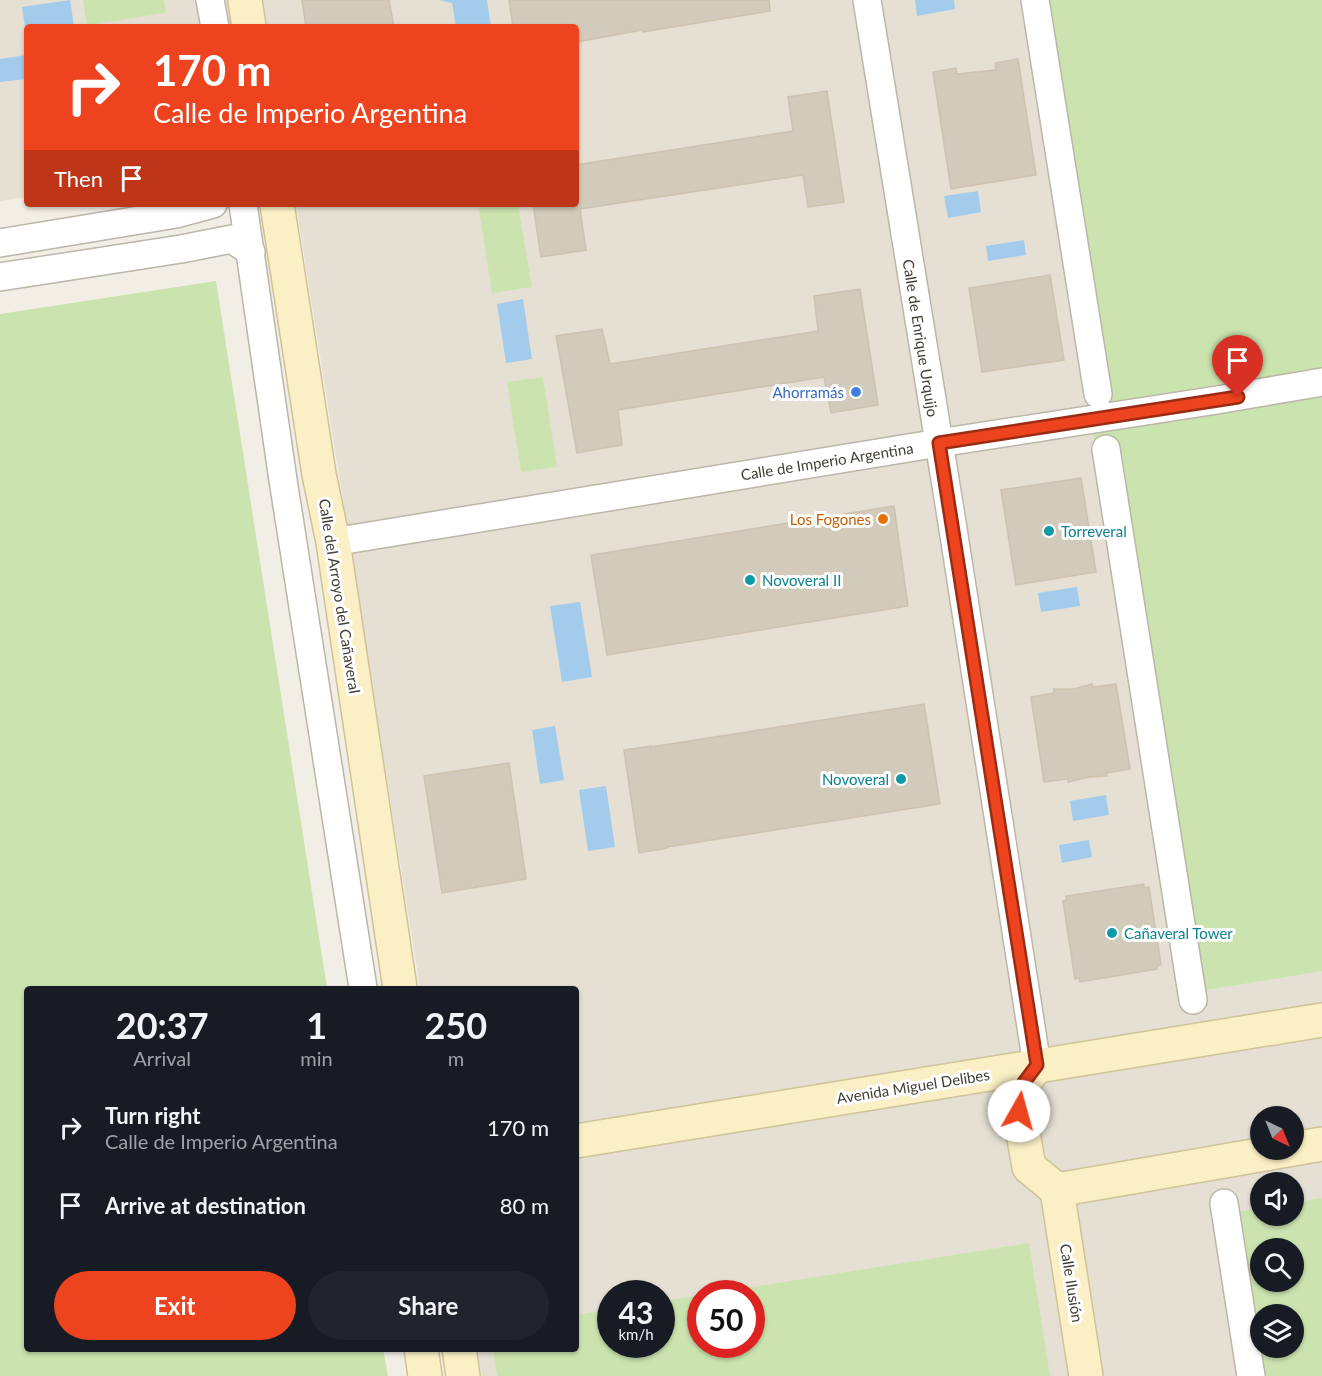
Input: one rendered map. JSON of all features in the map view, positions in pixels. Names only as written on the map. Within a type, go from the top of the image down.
[{"type":"main road","points":[[245,0],[249,24]]},
{"type":"main road","name":"Calle del Arroyo del Cañaveral","points":[[277,207],[319,474],[333,542],[400,986]]},
{"type":"main road","name":"Avenida Miguel Delibes","points":[[579,1141],[1322,1020]]},
{"type":"main road","points":[[1037,1065],[1016,1093],[1029,1167],[1057,1190],[1322,1144]]},
{"type":"main road","name":"Calle Ilusión","points":[[1057,1190],[1086,1376]]},
{"type":"main road","points":[[422,1352],[425,1376]]},
{"type":"main road","points":[[460,1352],[463,1376]]},
{"type":"street","points":[[210,0],[214,24]]},
{"type":"street","name":"Calle de Enrique Urquijo","points":[[867,0],[1037,1065]]},
{"type":"street","points":[[1035,0],[1098,394]]},
{"type":"street","points":[[0,243],[176,214],[202,207]]},
{"type":"street","points":[[244,207],[285,492],[363,986]]},
{"type":"street","points":[[0,277],[232,239],[251,252]]},
{"type":"street","name":"Calle de Imperio Argentina","points":[[333,542],[1322,382]]},
{"type":"street","points":[[1106,449],[1193,1000]]},
{"type":"street","points":[[1224,1203],[1251,1376]]},
{"type":"shaded area","points":[[0,0],[1322,0],[1322,1376],[482,1376],[478,1352],[579,1352],[579,986],[420,986],[296,207],[579,207],[579,24],[24,24],[24,197],[0,201]]},
{"type":"green space","points":[[83,0],[164,0],[166,13],[87,24]]},
{"type":"green space","points":[[1025,0],[1322,0],[1322,971],[1181,994]]},
{"type":"green space","points":[[478,207],[519,207],[532,287],[492,293]]},
{"type":"green space","points":[[216,281],[327,986],[24,986],[24,1352],[384,1352],[388,1376],[0,1376],[0,314]]},
{"type":"green space","points":[[543,377],[557,467],[521,472],[507,382]]},
{"type":"green space","points":[[1322,1198],[1322,1376],[1240,1376],[1214,1216],[1250,1210],[1250,1226],[1304,1226],[1304,1201]]},
{"type":"green space","points":[[1029,1243],[1050,1376],[497,1376],[493,1352],[579,1352],[579,1315],[597,1312],[597,1358],[675,1358],[675,1299],[687,1297],[687,1358],[765,1358],[765,1285]]},
{"type":"water","points":[[70,0],[74,24],[25,24],[22,7]]},
{"type":"water","points":[[439,0],[487,0],[491,24],[456,24],[452,3]]},
{"type":"water","points":[[915,0],[954,0],[955,9],[917,16]]},
{"type":"water","points":[[24,55],[24,79],[0,82],[0,59]]},
{"type":"water","points":[[978,191],[981,212],[948,218],[944,196]]},
{"type":"water","points":[[1024,240],[1026,255],[988,261],[986,246]]},
{"type":"water","points":[[523,299],[532,359],[506,363],[497,304]]},
{"type":"water","points":[[1077,587],[1080,606],[1041,612],[1038,593]]},
{"type":"water","points":[[580,602],[592,677],[562,682],[550,606]]},
{"type":"water","points":[[555,726],[564,780],[540,784],[532,730]]},
{"type":"water","points":[[606,786],[615,847],[588,851],[579,790]]},
{"type":"water","points":[[1106,795],[1109,815],[1073,821],[1070,801]]},
{"type":"water","points":[[1089,840],[1092,857],[1062,863],[1059,845]]},
{"type":"building","points":[[302,0],[389,0],[393,24],[306,24]]},
{"type":"building","points":[[509,0],[769,0],[770,11],[579,41],[579,24],[513,24]]},
{"type":"building","points":[[1018,59],[1036,175],[951,189],[933,72],[956,68],[957,74],[996,70],[995,63]]},
{"type":"building","points":[[827,91],[844,202],[808,207],[803,175],[580,209],[586,250],[541,257],[533,207],[579,207],[579,165],[793,131],[788,97]]},
{"type":"building","points":[[1050,275],[1064,360],[982,372],[969,288]]},
{"type":"building","points":[[860,289],[878,405],[831,413],[824,377],[618,410],[622,445],[577,453],[556,336],[602,329],[610,364],[818,331],[814,296]]},
{"type":"building","name":"Torreveral","points":[[1081,478],[1096,572],[1016,585],[1001,490]]},
{"type":"building","name":"Novoveral II","points":[[894,506],[908,606],[607,655],[591,555]]},
{"type":"building","points":[[1092,684],[1093,687],[1116,684],[1130,769],[1106,773],[1107,776],[1068,782],[1068,779],[1044,782],[1031,697],[1054,693],[1054,689],[1074,689]]},
{"type":"building","name":"Novoveral","points":[[924,704],[940,804],[639,853],[624,750]]},
{"type":"building","points":[[509,763],[526,879],[442,893],[424,776]]},
{"type":"building","name":"Cañaveral Tower","points":[[1144,884],[1144,888],[1149,887],[1161,965],[1157,966],[1157,969],[1080,982],[1079,978],[1075,979],[1063,901],[1067,900],[1066,896]]},
{"type":"place","name":"Ahorramás","points":[[856,392]]},
{"type":"place","name":"Los Fogones","points":[[883,519]]},
{"type":"place","name":"Torreveral","points":[[1049,531]]},
{"type":"place","name":"Novoveral II","points":[[750,580]]},
{"type":"place","name":"Novoveral","points":[[901,779]]},
{"type":"place","name":"Cañaveral Tower","points":[[1112,933]]},
{"type":"route","points":[[1019,1111],[1016,1093],[1037,1065],[939,443],[1238,397]]}]
